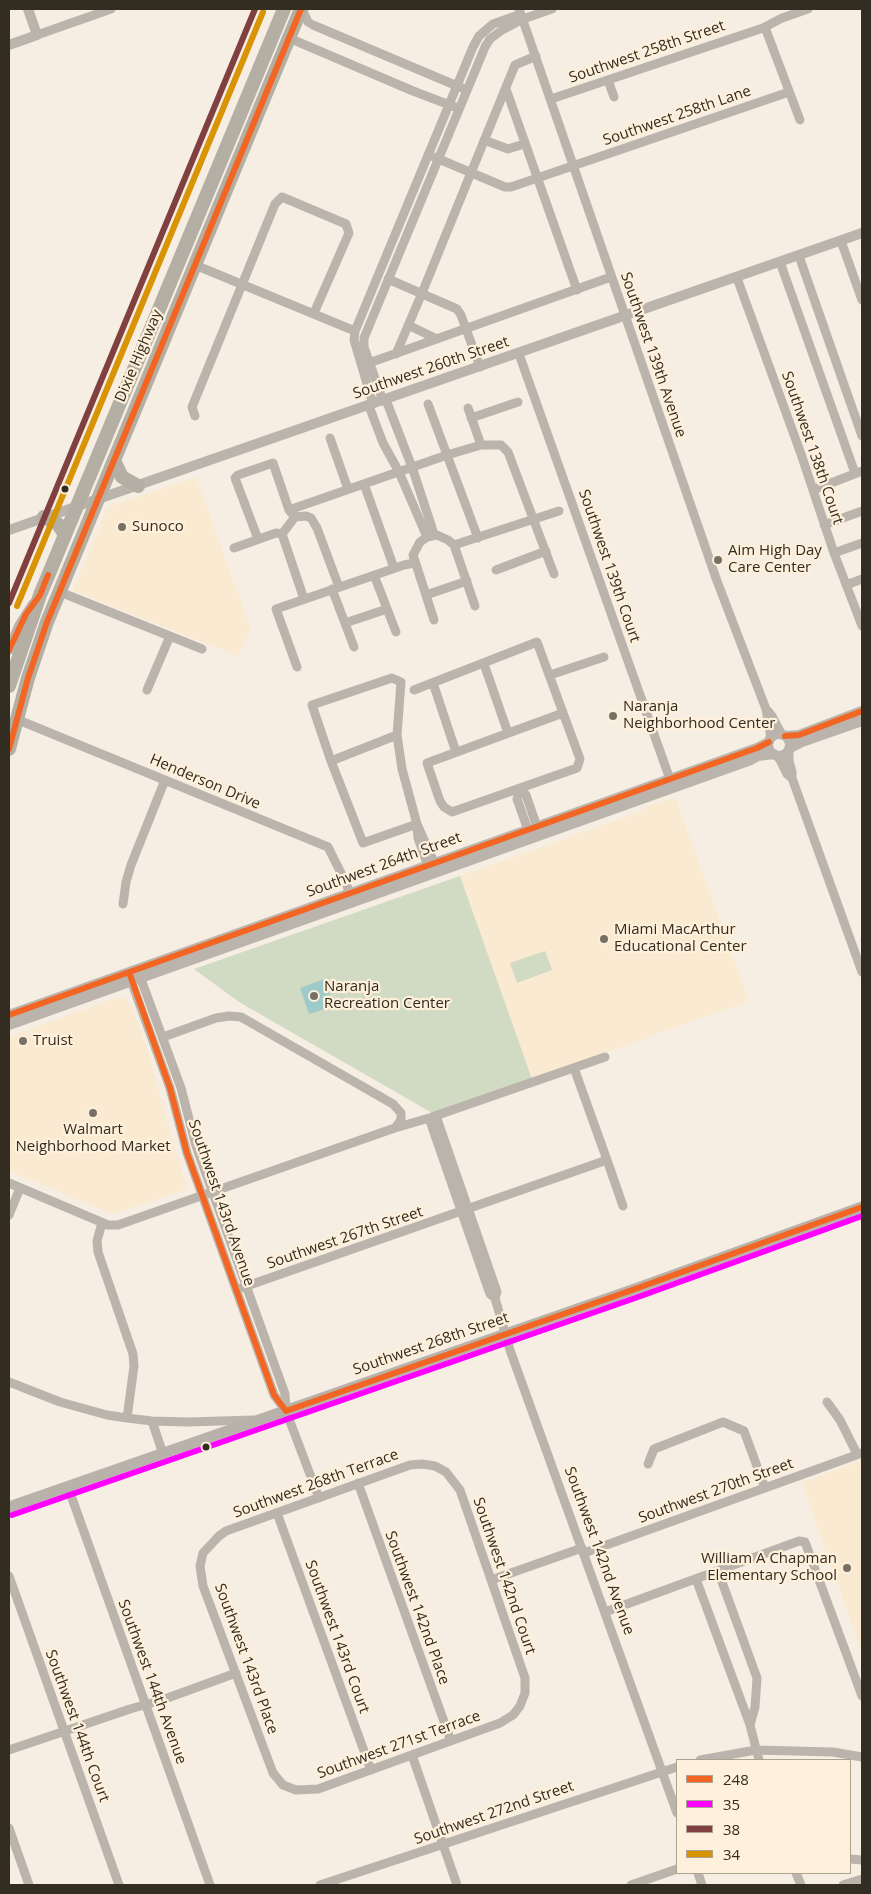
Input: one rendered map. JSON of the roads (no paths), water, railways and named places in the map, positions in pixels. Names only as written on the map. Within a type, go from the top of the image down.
[{"type":"highway","name":"Dixie Highway","points":[[9,686],[40,595],[284,9]]},
{"type":"highway","name":"Dixie Highway","points":[[9,749],[13,718],[38,648],[97,498],[302,9]]},
{"type":"highway","points":[[114,461],[122,477],[138,486]]},
{"type":"highway","points":[[44,517],[58,524],[65,535]]},
{"type":"main road","name":"Southwest 268th Street","points":[[9,1507],[506,1334],[862,1207]]},
{"type":"street","points":[[28,9],[37,35]]},
{"type":"street","points":[[9,45],[111,9]]},
{"type":"street","points":[[302,9],[308,22],[313,25],[467,90]]},
{"type":"street","points":[[431,536],[423,501],[412,467],[378,403],[359,359],[354,340],[355,331],[474,47],[484,30],[502,20],[521,14],[552,9]]},
{"type":"street","name":"Southwest 258th Street","points":[[551,99],[763,28],[782,18],[808,9]]},
{"type":"street","points":[[431,536],[413,504],[400,472],[383,444],[378,403],[364,347],[364,338],[459,108],[490,39],[521,14]]},
{"type":"street","name":"Southwest 139th Avenue","points":[[521,14],[717,582],[766,709],[770,740]]},
{"type":"street","points":[[763,28],[766,30],[800,120]]},
{"type":"street","points":[[289,38],[413,91],[459,108]]},
{"type":"street","points":[[396,354],[472,174],[515,65],[536,56]]},
{"type":"street","points":[[608,80],[614,97]]},
{"type":"street","points":[[506,89],[576,290]]},
{"type":"street","name":"Southwest 258th Lane","points":[[429,155],[505,187],[519,185],[789,92]]},
{"type":"street","points":[[484,140],[508,149],[524,144]]},
{"type":"street","points":[[195,416],[192,407],[275,204],[282,197],[346,224],[350,233],[314,313]]},
{"type":"street","name":"Southwest 260th Street","points":[[9,530],[862,233]]},
{"type":"street","points":[[841,241],[862,300]]},
{"type":"street","points":[[799,256],[862,436]]},
{"type":"street","points":[[780,262],[859,472],[812,490]]},
{"type":"street","points":[[195,265],[355,331]]},
{"type":"street","points":[[369,363],[611,277]]},
{"type":"street","name":"Southwest 138th Court","points":[[737,278],[834,553],[862,626]]},
{"type":"street","points":[[388,279],[457,309],[461,315],[480,367]]},
{"type":"street","points":[[408,326],[437,339]]},
{"type":"street","name":"Southwest 139th Court","points":[[519,354],[671,784]]},
{"type":"street","points":[[471,418],[518,402]]},
{"type":"street","points":[[428,404],[478,538]]},
{"type":"street","points":[[468,408],[481,445]]},
{"type":"street","points":[[330,438],[348,489]]},
{"type":"street","points":[[304,599],[282,534],[292,513],[348,489],[481,445],[501,445],[508,452],[554,574]]},
{"type":"street","points":[[258,539],[235,478],[238,475],[273,463],[292,513]]},
{"type":"street","points":[[364,484],[394,568]]},
{"type":"street","points":[[413,504],[423,501]]},
{"type":"street","points":[[454,545],[559,511]]},
{"type":"street","points":[[824,525],[862,512]]},
{"type":"street","points":[[292,513],[310,518],[317,528],[354,647]]},
{"type":"street","points":[[234,548],[276,532],[282,534]]},
{"type":"street","points":[[434,620],[414,563],[414,551],[420,542],[431,536],[441,536],[454,545],[475,606]]},
{"type":"street","points":[[834,553],[862,543]]},
{"type":"street","points":[[496,570],[546,552]]},
{"type":"street","points":[[297,667],[276,609],[394,568],[414,563]]},
{"type":"street","points":[[374,575],[396,632]]},
{"type":"street","points":[[846,585],[862,579]]},
{"type":"street","points":[[426,595],[467,581]]},
{"type":"street","points":[[60,592],[202,649]]},
{"type":"street","points":[[9,650],[26,614],[40,595]]},
{"type":"street","points":[[345,623],[387,608]]},
{"type":"street","points":[[147,690],[170,636]]},
{"type":"street","points":[[414,690],[537,642],[580,759],[577,768],[452,812],[444,808],[440,801],[427,763],[562,713]]},
{"type":"street","points":[[550,675],[604,657]]},
{"type":"street","points":[[484,664],[508,733]]},
{"type":"street","points":[[418,824],[363,843],[331,761],[312,705],[392,678],[402,682],[397,736],[402,769],[432,865]]},
{"type":"street","points":[[433,683],[456,752]]},
{"type":"street","name":"Southwest 139th Avenue","points":[[766,709],[784,736]]},
{"type":"street","points":[[792,778],[787,774],[776,755],[770,750],[770,740],[776,735],[800,735],[862,711]]},
{"type":"street","name":"Henderson Drive","points":[[13,718],[328,847],[351,898]]},
{"type":"street","points":[[776,755],[783,756],[789,749],[862,721]]},
{"type":"street","points":[[331,761],[397,736]]},
{"type":"street","points":[[784,736],[789,741],[789,761],[792,778],[861,963],[862,972]]},
{"type":"street","name":"Southwest 264th Street","points":[[9,1015],[135,975],[671,784],[757,748],[770,740]]},
{"type":"street","name":"Southwest 264th Street","points":[[351,898],[432,865],[532,829],[760,756],[776,755]]},
{"type":"street","points":[[123,904],[131,865],[165,780]]},
{"type":"street","points":[[520,789],[526,795],[526,810],[532,829]]},
{"type":"street","name":"Southwest 264th Street","points":[[9,1025],[135,975]]},
{"type":"street","name":"Southwest 143rd Avenue","points":[[135,975],[163,1037],[181,1088],[196,1146],[285,1394],[286,1410],[319,1498]]},
{"type":"street","name":"Southwest 143rd Avenue","points":[[135,975],[170,1088],[187,1153],[274,1395],[286,1410]]},
{"type":"street","points":[[163,1037],[216,1018],[234,1016],[248,1021],[393,1104],[400,1110],[402,1120],[395,1128]]},
{"type":"street","points":[[9,1183],[102,1223],[118,1225],[605,1057]]},
{"type":"street","points":[[574,1068],[623,1206]]},
{"type":"street","name":"Southwest 142nd Avenue","points":[[433,1117],[466,1211],[490,1294],[495,1298],[510,1350],[676,1810]]},
{"type":"street","name":"Southwest 267th Street","points":[[236,1290],[466,1211],[607,1160]]},
{"type":"street","points":[[9,1215],[20,1188]]},
{"type":"street","points":[[102,1223],[97,1241],[98,1252],[133,1354],[134,1366],[127,1418]]},
{"type":"street","points":[[9,1382],[60,1402],[107,1415],[152,1421],[261,1420]]},
{"type":"street","name":"Southwest 270th Street","points":[[491,1580],[583,1551],[860,1453],[827,1402]]},
{"type":"street","points":[[152,1421],[163,1454]]},
{"type":"street","points":[[648,1464],[654,1449],[723,1422],[744,1431],[765,1488]]},
{"type":"street","name":"Southwest 268th Terrace","points":[[203,1553],[218,1536],[226,1531],[410,1465],[435,1466],[446,1472]]},
{"type":"street","name":"Southwest 142nd Court","points":[[446,1472],[460,1490],[525,1678],[525,1693]]},
{"type":"street","name":"Southwest 142nd Place","points":[[358,1483],[451,1741]]},
{"type":"street","name":"Southwest 144th Avenue","points":[[68,1487],[210,1885]]},
{"type":"street","name":"Southwest 143rd Court","points":[[277,1513],[371,1770]]},
{"type":"street","points":[[605,1612],[799,1541],[804,1542],[862,1696]]},
{"type":"street","name":"Southwest 143rd Place","points":[[203,1553],[200,1566],[204,1586],[273,1773]]},
{"type":"street","points":[[718,1571],[757,1678],[755,1707],[750,1725]]},
{"type":"street","name":"Southwest 144th Court","points":[[9,1576],[119,1885]]},
{"type":"street","points":[[696,1579],[750,1725],[759,1759]]},
{"type":"street","points":[[9,1750],[236,1673]]},
{"type":"street","name":"Southwest 271st Terrace","points":[[273,1773],[283,1785],[296,1790],[318,1789],[500,1723],[513,1715],[520,1706],[525,1693]]},
{"type":"street","points":[[706,1759],[756,1750],[833,1752],[862,1757]]},
{"type":"street","points":[[412,1755],[457,1885]]},
{"type":"street","name":"Southwest 272nd Street","points":[[320,1885],[342,1882],[442,1845],[676,1767]]},
{"type":"street","points":[[9,1828],[29,1885]]},
{"type":"street","points":[[631,1885],[676,1869]]},
{"type":"street","points":[[843,1885],[862,1879]]},
{"type":"water","points":[[324,979],[330,995],[322,999],[325,1009],[309,1014],[300,988]]},
{"type":"place","name":"Sunoco","points":[[122,527]]},
{"type":"place","name":"Aim High Day Care Center","points":[[718,560]]},
{"type":"place","name":"Naranja Neighborhood Center","points":[[613,716]]},
{"type":"place","name":"Miami MacArthur Educational Center","points":[[604,939]]},
{"type":"place","name":"Naranja Recreation Center","points":[[314,996]]},
{"type":"place","name":"Truist","points":[[23,1041]]},
{"type":"place","name":"Walmart Neighborhood Market","points":[[93,1113]]},
{"type":"place","name":"William A Chapman Elementary School","points":[[847,1568]]}]
